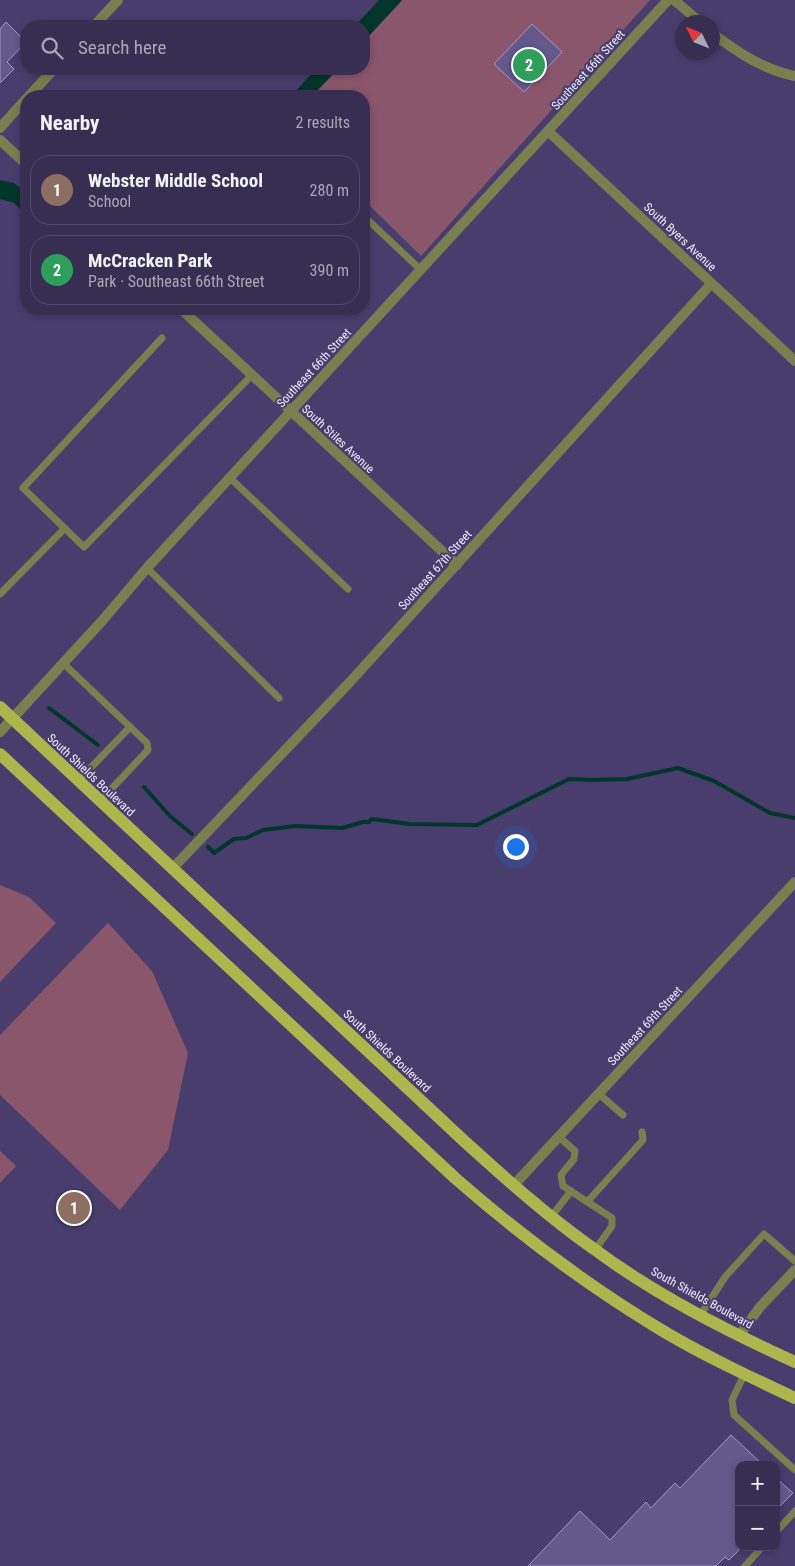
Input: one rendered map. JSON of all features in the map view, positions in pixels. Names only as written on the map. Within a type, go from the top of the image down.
[{"type":"main road","name":"South Shields Boulevard","points":[[0,707],[514,1186],[551,1217],[595,1250],[640,1280],[700,1316],[795,1362]]},
{"type":"main road","points":[[0,754],[491,1210],[575,1274],[632,1312],[702,1352],[795,1398]]},
{"type":"street","points":[[100,20],[118,0]]},
{"type":"street","name":"Southeast 66th Street","points":[[0,732],[64,663],[147,568],[549,132],[668,0]]},
{"type":"street","points":[[674,0],[692,15]]},
{"type":"street","points":[[720,39],[736,52],[780,73],[795,76]]},
{"type":"street","points":[[35,90],[48,75]]},
{"type":"street","points":[[0,128],[20,106]]},
{"type":"street","name":"South Byers Avenue","points":[[549,132],[795,361]]},
{"type":"street","points":[[0,140],[20,158]]},
{"type":"street","name":"Southeast 67th Street","points":[[172,869],[342,690],[711,284]]},
{"type":"street","name":"South Stiles Avenue","points":[[188,315],[456,565]]},
{"type":"street","name":"Southeast 69th Street","points":[[514,1186],[795,882]]},
{"type":"street","points":[[739,1336],[760,1306],[795,1270]]},
{"type":"lane","points":[[370,222],[421,270]]},
{"type":"lane","points":[[162,338],[23,488],[84,547],[252,375]]},
{"type":"lane","points":[[230,478],[348,589]]},
{"type":"lane","points":[[0,594],[65,528]]},
{"type":"lane","points":[[147,568],[279,698]]},
{"type":"lane","points":[[64,663],[147,743],[148,750],[100,801]]},
{"type":"lane","points":[[78,781],[130,726]]},
{"type":"lane","points":[[599,1094],[623,1115]]},
{"type":"lane","points":[[588,1202],[643,1140],[642,1132]]},
{"type":"lane","points":[[559,1137],[575,1151],[574,1159],[561,1175],[563,1186],[612,1218],[612,1226],[595,1250]]},
{"type":"lane","points":[[551,1217],[571,1191]]},
{"type":"lane","points":[[700,1316],[725,1277],[764,1234],[795,1261]]},
{"type":"lane","points":[[745,1373],[732,1400],[734,1415],[795,1470]]},
{"type":"lane","points":[[780,1528],[795,1511]]},
{"type":"lane","points":[[745,1566],[758,1551]]},
{"type":"shaded area","points":[[379,0],[402,0],[370,35],[370,20],[361,20]]},
{"type":"shaded area","points":[[398,0],[650,0],[421,256],[370,206],[370,90],[318,90],[332,75],[370,75],[370,35],[400,3]]},
{"type":"shaded area","points":[[310,75],[332,75],[318,90],[297,90]]},
{"type":"shaded area","points":[[0,180],[14,183],[20,188],[20,209],[14,203],[0,199]]},
{"type":"shaded area","points":[[0,885],[29,897],[56,923],[0,982]]},
{"type":"shaded area","points":[[108,923],[152,971],[188,1053],[168,1150],[120,1210],[0,1095],[0,1035]]},
{"type":"shaded area","points":[[0,1151],[16,1166],[0,1183]]},
{"type":"building","points":[[6,22],[20,36],[20,48],[7,62],[14,69],[0,83],[0,29]]},
{"type":"building","points":[[532,24],[562,52],[524,92],[494,64]]},
{"type":"building","points":[[731,1435],[759,1461],[735,1461],[735,1551],[738,1551],[729,1560],[725,1557],[716,1566],[528,1566],[580,1511],[610,1540],[646,1502],[651,1508],[675,1483],[680,1488]]},
{"type":"building","points":[[780,1482],[793,1493],[780,1506]]},
{"type":"waterway","points":[[49,708],[98,745]]},
{"type":"waterway","points":[[208,847],[214,853],[234,839],[246,838],[263,830],[295,826],[342,828],[369,822],[372,819],[409,824],[477,825],[569,779],[627,779],[678,768],[714,781],[770,813],[795,818]]},
{"type":"waterway","points":[[144,787],[170,816],[192,834]]},
{"type":"place","name":"McCracken Park","points":[[529,65]]},
{"type":"place","name":"Webster Middle School","points":[[74,1208]]}]
